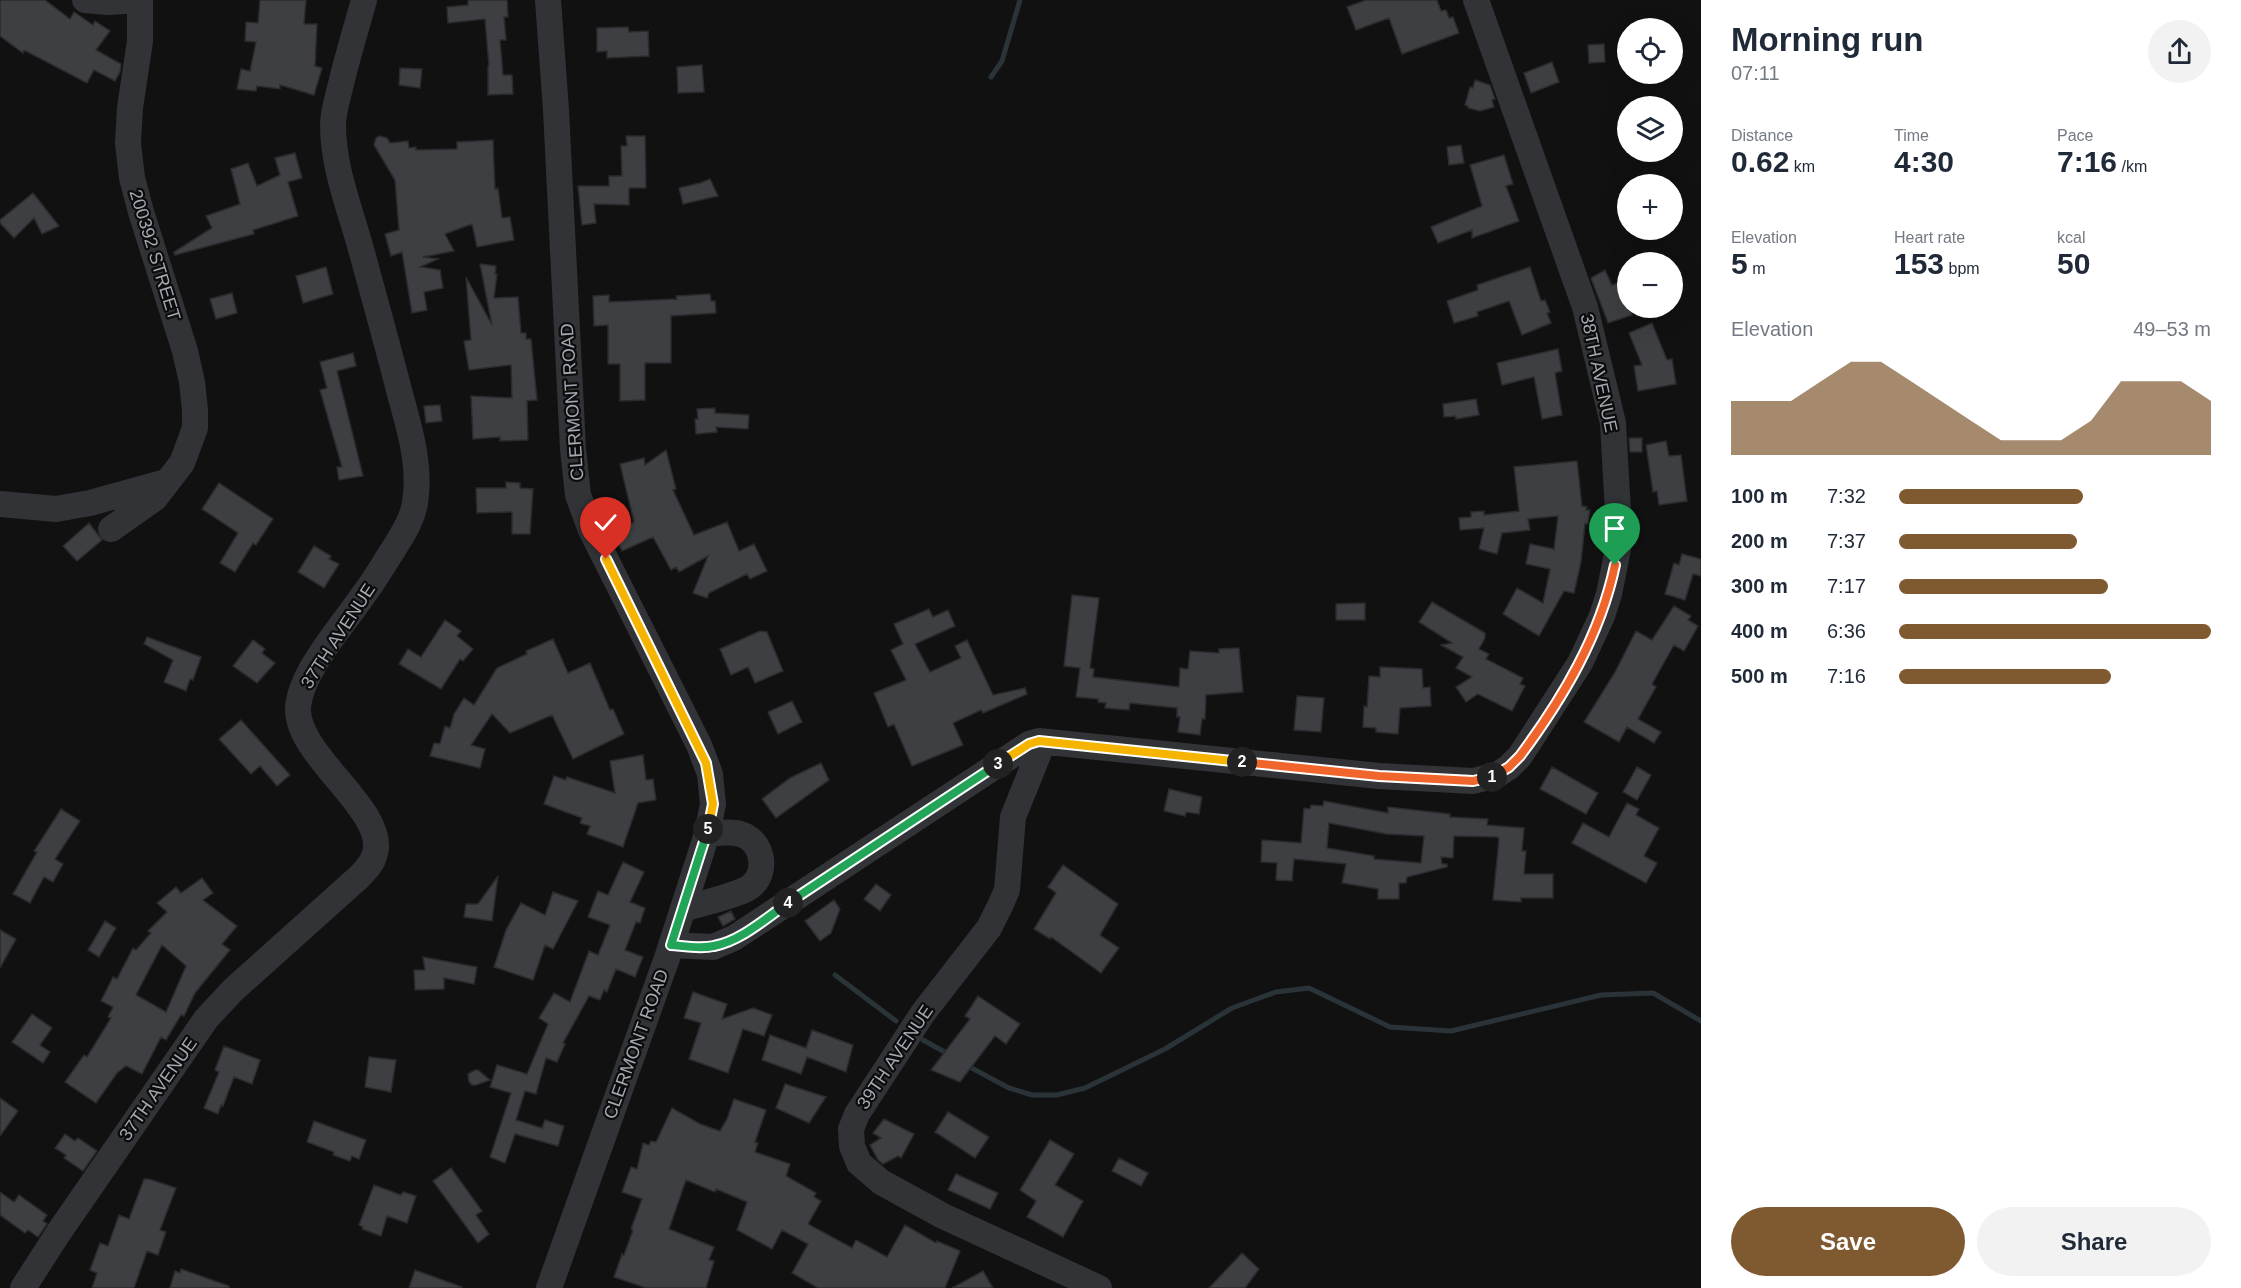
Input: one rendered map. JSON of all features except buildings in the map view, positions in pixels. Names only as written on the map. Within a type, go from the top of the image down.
[{"type":"street","points":[[85,0],[108,3],[140,0]]},
{"type":"street","name":"200392 STREET","points":[[140,0],[140,41],[130,108],[132,178],[144,224],[185,351],[195,410],[195,428],[190,445],[182,463],[161,489]]},
{"type":"street","name":"37TH AVENUE","points":[[23,1288],[206,1019],[233,990],[359,877],[371,864],[376,852],[376,837],[368,820],[313,747],[303,730],[298,712],[300,694],[309,674],[409,525],[415,504],[417,475],[415,449],[340,176],[334,145],[334,114],[364,0]]},
{"type":"street","name":"CLERMONT ROAD","points":[[548,0],[556,110],[573,449],[578,495],[590,528],[706,763],[713,804],[707,834],[671,945],[549,1288]]},
{"type":"street","name":"38TH AVENUE","points":[[1039,741],[1379,776],[1473,781],[1497,775],[1520,756],[1580,663],[1609,594],[1620,539],[1613,423],[1585,307],[1476,0]]},
{"type":"street","points":[[0,504],[56,509],[145,489],[161,489]]},
{"type":"street","points":[[111,529],[161,489]]},
{"type":"street","points":[[671,945],[713,947],[734,938],[1029,744],[1039,741]]},
{"type":"street","name":"39TH AVENUE","points":[[1039,741],[1038,755],[1013,817],[1007,890],[1000,906],[989,928],[923,1013],[857,1114],[851,1130],[852,1146],[859,1163],[881,1182],[943,1216],[1099,1288]]},
{"type":"street","points":[[683,909],[743,891],[752,886],[760,872],[760,854],[753,841],[742,834],[707,834]]},
{"type":"waterway","points":[[991,77],[1002,61],[1020,0]]},
{"type":"waterway","points":[[835,975],[896,1021]]},
{"type":"waterway","points":[[966,1065],[1009,1088],[1032,1095],[1057,1095],[1085,1088],[1165,1049],[1232,1008],[1276,992],[1309,988],[1390,1027],[1451,1031],[1601,995],[1653,993],[1701,1021]]},
{"type":"waterway","points":[[923,1040],[950,1055]]},
{"type":"route","points":[[606,559],[699,745],[710,774],[713,804],[707,834],[671,945],[695,947],[713,947],[734,938],[902,829],[957,790],[1029,744],[1039,741],[1379,776],[1473,781],[1490,778],[1509,767],[1520,756],[1580,663],[1602,615],[1615,565]]}]
